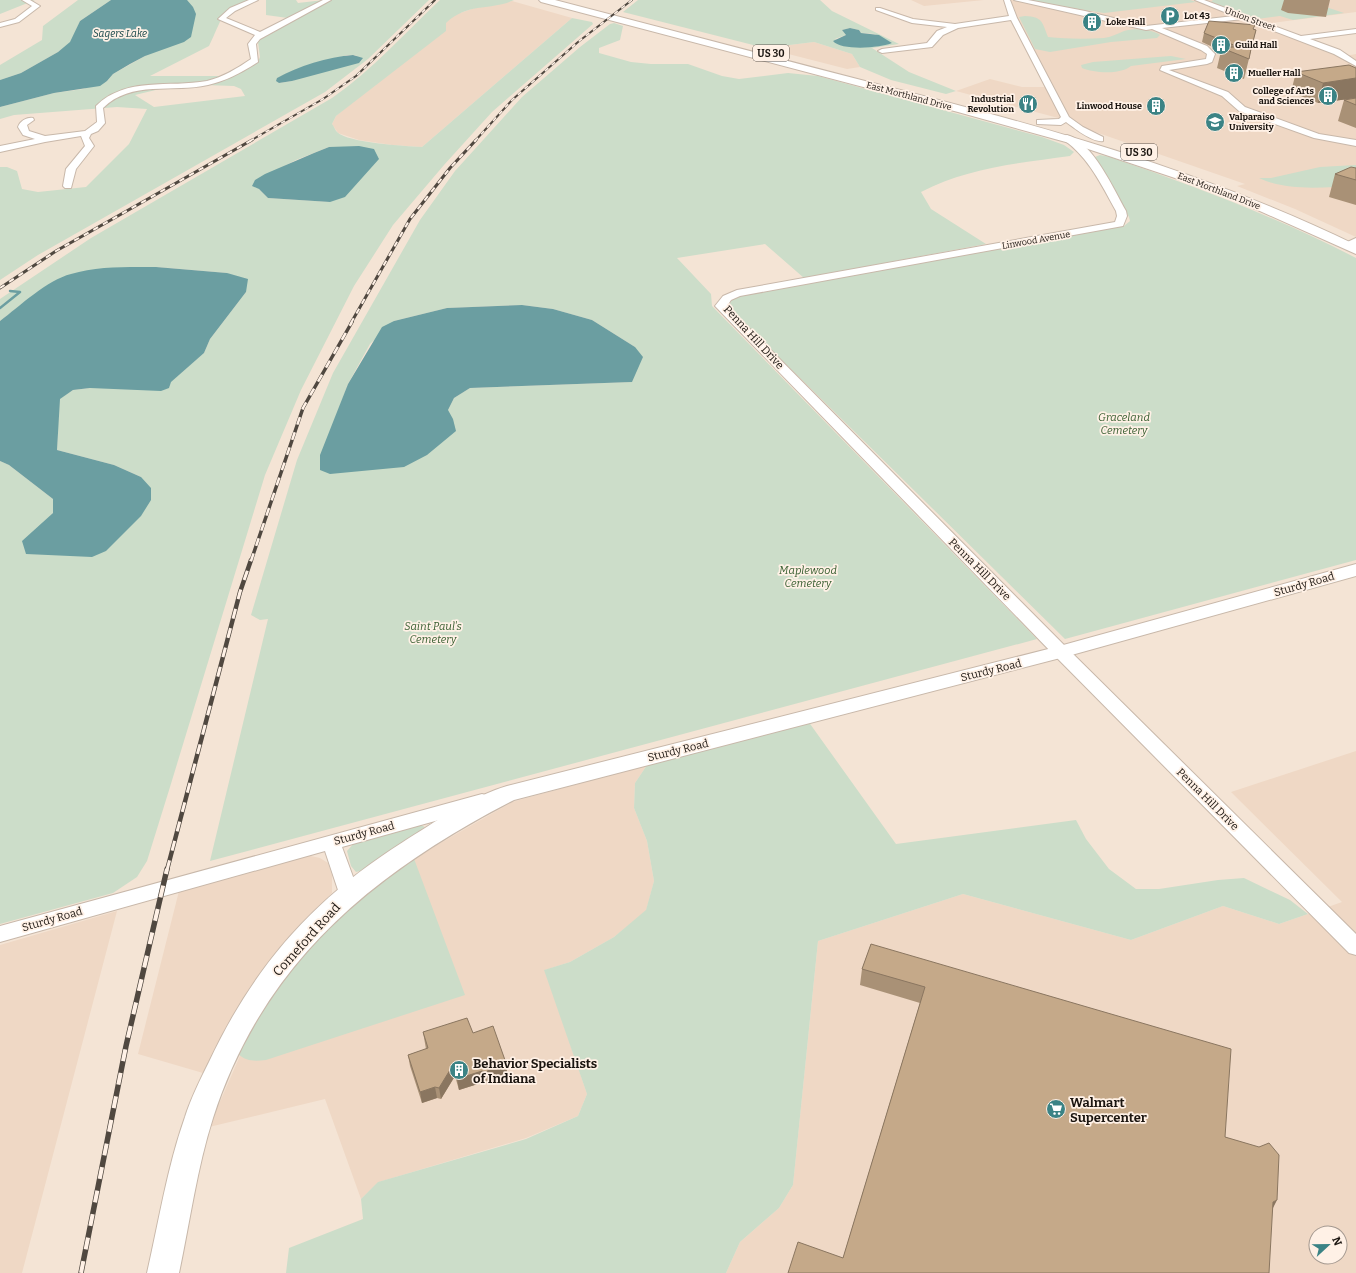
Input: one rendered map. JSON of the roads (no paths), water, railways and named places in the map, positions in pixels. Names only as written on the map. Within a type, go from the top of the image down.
[{"type":"highway","name":"East Morthland Drive","points":[[544,0],[1067,138],[1114,153],[1354,243]]},
{"type":"highway","name":"East Morthland Drive","points":[[559,0],[1040,122],[1100,139],[1237,186],[1295,209],[1354,243]]},
{"type":"street","points":[[0,25],[17,20],[37,6],[25,0]]},
{"type":"street","points":[[255,0],[239,5],[222,19],[260,36]]},
{"type":"street","points":[[0,148],[45,139],[87,133],[95,129],[101,123],[99,108],[110,97],[135,90],[199,84],[218,80],[255,60],[252,44],[260,36],[328,0]]},
{"type":"street","points":[[1007,0],[1013,18],[1066,118],[1080,129],[1100,139]]},
{"type":"street","points":[[1017,0],[1085,13],[1140,27],[1155,28],[1244,17]]},
{"type":"street","name":"Union Street","points":[[1198,0],[1342,54],[1356,64]]},
{"type":"street","points":[[878,9],[912,21],[956,26],[1013,18]]},
{"type":"street","points":[[882,51],[929,45],[940,33],[956,26]]},
{"type":"street","points":[[1155,28],[1204,48],[1211,54],[1209,60],[1204,62],[1165,68],[1164,70],[1225,94],[1242,109],[1316,136],[1356,143]]},
{"type":"street","points":[[1302,39],[1356,32]]},
{"type":"street","points":[[1040,122],[1058,122],[1064,121],[1066,118]]},
{"type":"street","points":[[30,120],[23,124],[22,127],[26,133],[45,139]]},
{"type":"street","points":[[68,186],[71,169],[90,146],[85,138],[87,133]]},
{"type":"street","name":"Linwood Avenue","points":[[879,268],[1119,224],[1121,220],[1121,211],[1090,157],[1080,147],[1067,138]]},
{"type":"street","points":[[1090,157],[1099,153],[1114,153]]},
{"type":"street","name":"Penna Hill Drive","points":[[879,268],[737,293],[726,298],[721,306],[1061,652],[1356,946]]},
{"type":"street","name":"Sturdy Road","points":[[0,934],[507,794],[1061,652],[1356,570]]},
{"type":"street","name":"Comeford Road","points":[[163,1273],[196,1126],[217,1074],[249,1009],[282,962],[318,922],[349,893],[386,863],[422,839],[465,814],[507,794]]},
{"type":"street","points":[[331,842],[349,893]]},
{"type":"water","name":"Sagers Lake","points":[[111,0],[187,0],[193,7],[196,14],[191,37],[184,42],[145,56],[130,64],[113,74],[100,86],[54,93],[0,107],[0,80],[21,73],[58,52],[70,42],[80,21]]},
{"type":"water","points":[[850,28],[859,30],[861,33],[879,35],[892,43],[861,48],[844,46],[833,41],[846,35],[842,30]]},
{"type":"water","points":[[353,55],[363,58],[359,63],[292,81],[279,83],[276,81],[277,78],[304,66],[324,60]]},
{"type":"water","points":[[359,146],[374,149],[379,159],[345,197],[330,202],[268,198],[259,189],[252,186],[255,180],[265,174],[329,147]]},
{"type":"water","points":[[156,267],[227,273],[248,279],[246,292],[210,339],[204,353],[171,382],[169,388],[161,391],[90,388],[73,390],[60,399],[57,450],[114,465],[141,477],[151,488],[151,500],[141,516],[106,551],[92,557],[26,554],[22,541],[53,513],[53,499],[9,465],[0,461],[0,321],[43,288],[62,277],[81,271],[102,268]]},
{"type":"water","points":[[522,305],[553,309],[592,320],[635,347],[643,357],[632,382],[470,388],[454,398],[448,410],[453,419],[456,431],[427,455],[404,467],[330,474],[320,470],[320,455],[348,384],[382,327],[394,321],[447,308]]},
{"type":"waterway","points":[[0,308],[20,292],[10,291]]},
{"type":"railway","points":[[250,141],[323,99],[356,76],[435,0]]},
{"type":"railway","points":[[475,141],[512,100],[578,42],[632,0]]},
{"type":"railway","points":[[0,288],[56,251],[252,140]]},
{"type":"railway","points":[[351,323],[410,219],[450,168],[476,140]]},
{"type":"railway","points":[[251,561],[303,408],[352,322]]},
{"type":"railway","points":[[167,870],[240,592],[251,560]]},
{"type":"railway","points":[[81,1273],[126,1046],[167,869]]},
{"type":"place","name":"Lot 43","points":[[1170,16]]},
{"type":"place","name":"Loke Hall","points":[[1092,22]]},
{"type":"place","name":"Guild Hall","points":[[1221,45]]},
{"type":"place","name":"Mueller Hall","points":[[1234,73]]},
{"type":"place","name":"College of Arts and Sciences","points":[[1328,96]]},
{"type":"place","name":"Industrial Revolution","points":[[1028,104]]},
{"type":"place","name":"Linwood House","points":[[1156,106]]},
{"type":"place","name":"Valparaiso University","points":[[1215,122]]},
{"type":"place","name":"Behavior Specialists of Indiana","points":[[459,1070]]},
{"type":"place","name":"Walmart Supercenter","points":[[1056,1109]]},
{"type":"park label","name":"Graceland Cemetery","points":[[1124,423]]},
{"type":"park label","name":"Maplewood Cemetery","points":[[808,576]]},
{"type":"park label","name":"Saint Paul's Cemetery","points":[[433,632]]}]
